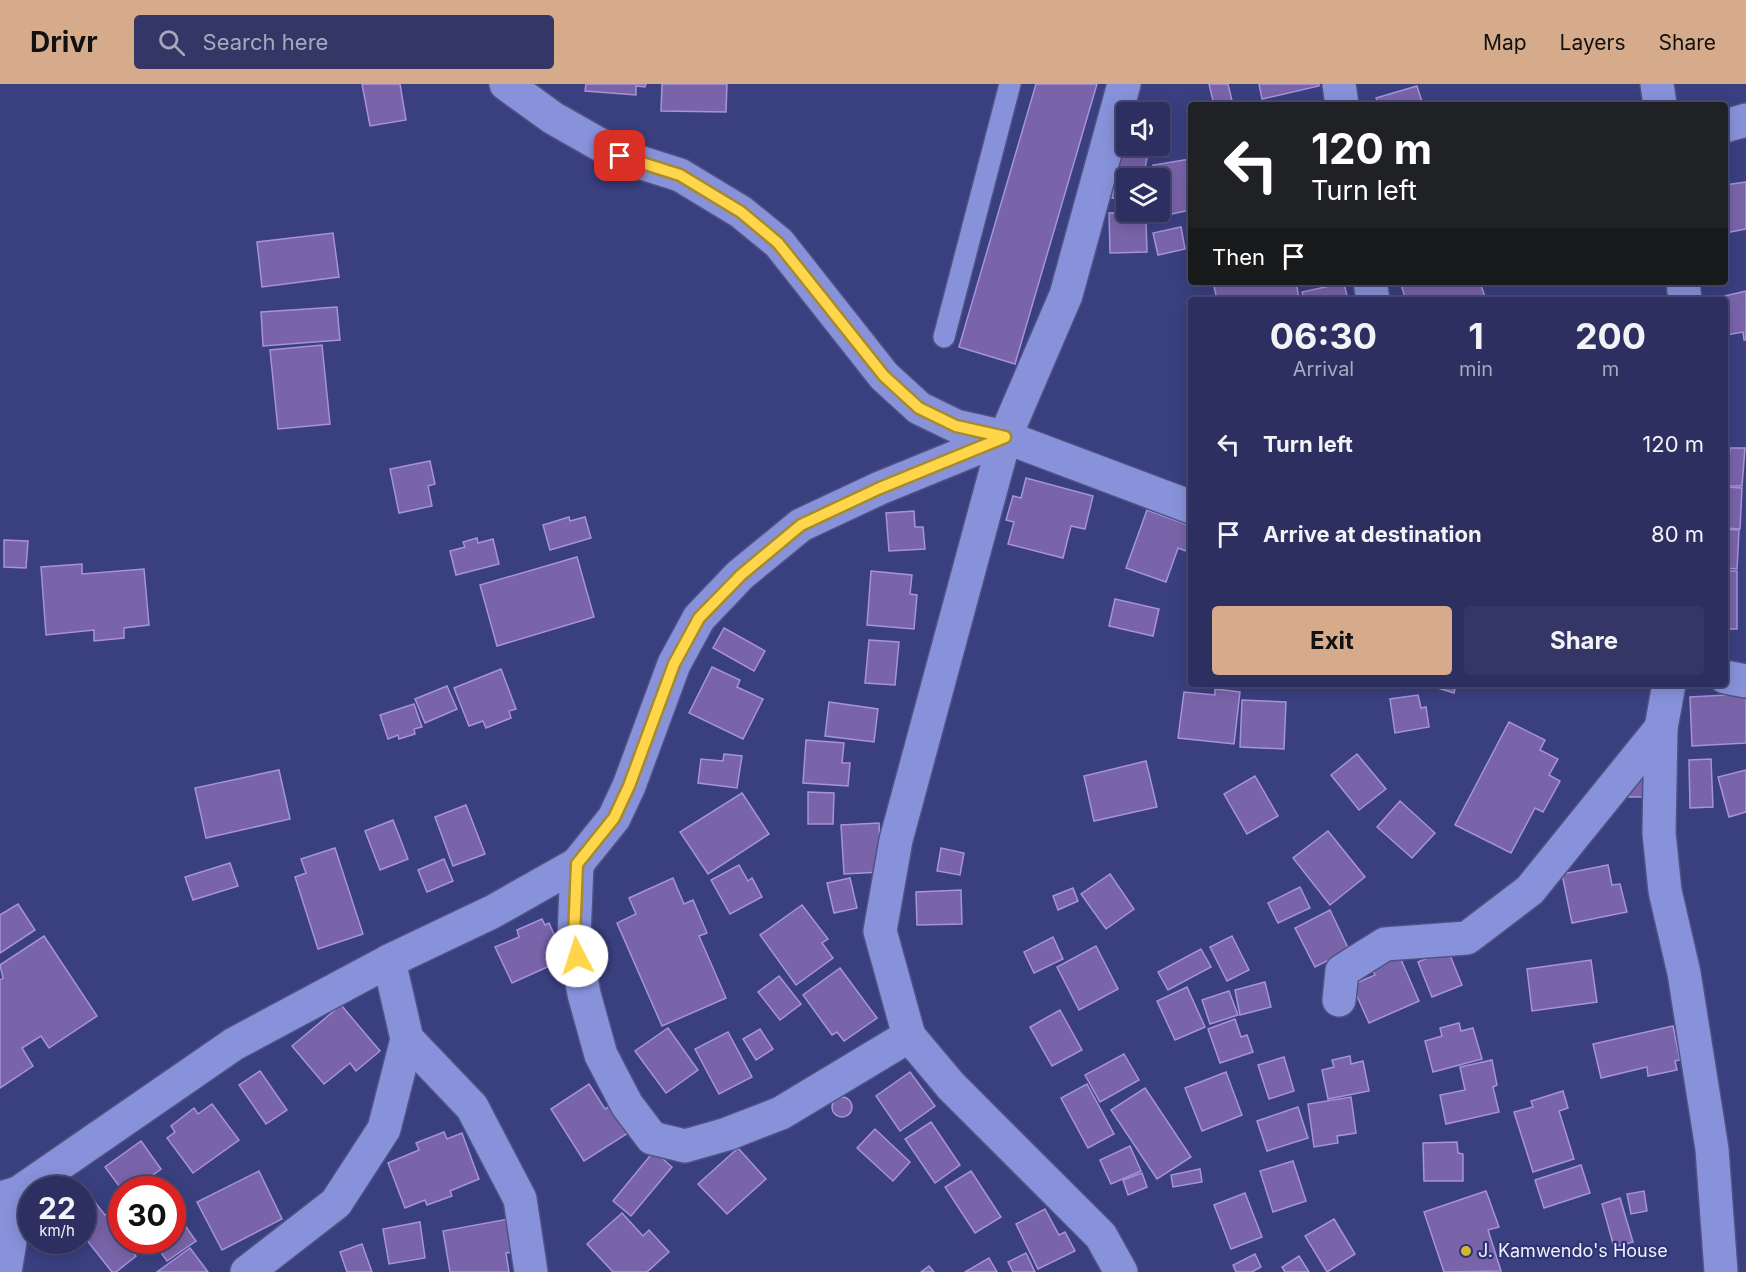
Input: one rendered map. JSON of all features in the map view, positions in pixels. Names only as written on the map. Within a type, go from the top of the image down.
[{"type":"street","points":[[506,84],[553,118],[620,156],[680,175],[741,212],[778,243],[884,376],[919,408],[956,426],[1005,437],[1188,506]]},
{"type":"street","points":[[1121,1272],[1101,1236],[951,1086],[909,1036],[880,931],[896,840],[1005,437],[1066,295],[1124,84]]},
{"type":"street","points":[[1339,84],[1342,102]]},
{"type":"street","points":[[1657,84],[1660,102]]},
{"type":"street","points":[[1728,125],[1746,120]]},
{"type":"street","points":[[5,1272],[9,1195],[234,1044],[389,962],[492,912],[577,864],[614,818],[629,786],[674,664],[699,618],[741,575],[801,525],[880,488],[1005,437]]},
{"type":"street","points":[[1728,678],[1746,681]]},
{"type":"street","points":[[1668,687],[1661,728],[1660,844],[1665,891],[1684,973],[1712,1149],[1721,1272]]},
{"type":"street","points":[[1339,1000],[1342,971],[1385,944],[1467,938],[1530,890],[1661,728]]},
{"type":"street","points":[[577,864],[574,936],[584,994],[601,1055],[627,1105],[652,1138],[685,1146],[727,1134],[781,1113],[909,1036]]},
{"type":"street","points":[[247,1272],[336,1203],[384,1130],[407,1039],[389,962]]},
{"type":"street","points":[[407,1039],[472,1107],[520,1199],[531,1272]]},
{"type":"lane","points":[[944,337],[1010,84]]},
{"type":"building","points":[[362,84],[400,84],[406,120],[370,126]]},
{"type":"building","points":[[586,84],[646,84],[645,87],[636,86],[636,95],[585,91]]},
{"type":"building","points":[[662,84],[727,84],[726,112],[661,111]]},
{"type":"building","points":[[1036,84],[1097,84],[1015,364],[959,347]]},
{"type":"building","points":[[1209,84],[1228,84],[1232,102],[1213,102]]},
{"type":"building","points":[[1259,84],[1319,84],[1319,86],[1262,99]]},
{"type":"building","points":[[1417,86],[1422,102],[1378,102],[1376,98]]},
{"type":"building","points":[[1119,156],[1147,156],[1145,168],[1117,168]]},
{"type":"building","points":[[1188,159],[1188,211],[1170,214],[1170,168],[1153,168],[1153,165]]},
{"type":"building","points":[[1116,173],[1116,199],[1112,198]]},
{"type":"building","points":[[1746,182],[1746,229],[1728,232],[1728,185]]},
{"type":"building","points":[[1109,213],[1116,213],[1116,222],[1146,222],[1147,252],[1110,253]]},
{"type":"building","points":[[1181,227],[1185,249],[1158,255],[1153,233]]},
{"type":"building","points":[[333,233],[339,277],[262,287],[257,242]]},
{"type":"building","points":[[1214,285],[1297,285],[1299,297],[1216,297]]},
{"type":"building","points":[[1344,285],[1347,297],[1303,297],[1302,292]]},
{"type":"building","points":[[1401,285],[1481,285],[1485,297],[1405,297]]},
{"type":"building","points":[[1746,291],[1746,340],[1744,340],[1743,332],[1728,334],[1728,297],[1720,297]]},
{"type":"building","points":[[337,307],[340,340],[263,346],[261,312]]},
{"type":"building","points":[[322,345],[330,424],[278,429],[270,350]]},
{"type":"building","points":[[1730,448],[1745,448],[1742,486],[1728,486]]},
{"type":"building","points":[[430,461],[435,484],[428,486],[432,506],[399,513],[390,469]]},
{"type":"building","points":[[1026,478],[1093,496],[1085,529],[1071,526],[1063,558],[1008,544],[1014,522],[1006,520],[1013,496],[1021,498]]},
{"type":"building","points":[[1728,487],[1742,488],[1740,529],[1728,528]]},
{"type":"building","points":[[1147,510],[1188,525],[1186,551],[1178,548],[1166,582],[1126,568]]},
{"type":"building","points":[[914,511],[915,527],[923,527],[925,549],[889,551],[886,513]]},
{"type":"building","points":[[569,517],[570,521],[585,517],[591,538],[550,550],[543,525]]},
{"type":"building","points":[[1728,529],[1739,530],[1737,569],[1728,568]]},
{"type":"building","points":[[477,538],[478,543],[493,539],[499,564],[456,575],[450,551],[465,547],[463,542]]},
{"type":"building","points":[[4,540],[28,541],[26,568],[4,567]]},
{"type":"building","points":[[577,557],[594,617],[497,646],[480,585]]},
{"type":"building","points":[[82,564],[82,574],[144,569],[149,625],[124,628],[124,638],[94,641],[94,630],[46,635],[41,567]]},
{"type":"building","points":[[871,571],[912,575],[910,594],[917,595],[914,629],[867,625]]},
{"type":"building","points":[[1728,571],[1737,571],[1737,629],[1728,629]]},
{"type":"building","points":[[1115,599],[1159,609],[1153,636],[1109,626]]},
{"type":"building","points":[[724,628],[765,651],[754,671],[713,648]]},
{"type":"building","points":[[869,640],[899,642],[895,685],[865,683]]},
{"type":"building","points":[[712,667],[740,680],[737,687],[763,699],[743,739],[689,713]]},
{"type":"building","points":[[501,669],[516,709],[509,711],[511,718],[486,728],[483,721],[469,726],[454,688]]},
{"type":"building","points":[[447,686],[457,709],[425,723],[415,699]]},
{"type":"building","points":[[1435,687],[1455,687],[1454,693]]},
{"type":"building","points":[[1215,689],[1240,692],[1234,744],[1178,738],[1184,692],[1215,695]]},
{"type":"building","points":[[1746,694],[1746,743],[1692,746],[1690,697]]},
{"type":"building","points":[[1418,695],[1421,708],[1426,707],[1429,727],[1395,733],[1390,699]]},
{"type":"building","points":[[1242,700],[1286,702],[1284,749],[1240,747]]},
{"type":"building","points":[[829,702],[878,709],[874,742],[825,736]]},
{"type":"building","points":[[414,704],[422,727],[414,729],[415,734],[399,739],[398,735],[388,739],[380,715]]},
{"type":"building","points":[[1509,722],[1545,740],[1540,750],[1558,759],[1549,775],[1560,781],[1543,812],[1535,808],[1511,853],[1455,825]]},
{"type":"building","points":[[806,740],[844,743],[842,763],[850,763],[848,786],[803,783]]},
{"type":"building","points":[[724,754],[742,756],[737,788],[698,783],[701,759],[723,761]]},
{"type":"building","points":[[1357,754],[1386,789],[1359,810],[1331,775]]},
{"type":"building","points":[[1711,759],[1713,807],[1690,808],[1689,760]]},
{"type":"building","points":[[1146,761],[1157,807],[1094,821],[1084,776]]},
{"type":"building","points":[[279,770],[290,819],[206,838],[195,788]]},
{"type":"building","points":[[1746,770],[1746,812],[1729,817],[1718,777]]},
{"type":"building","points":[[1255,776],[1278,816],[1247,834],[1224,794]]},
{"type":"building","points":[[1643,776],[1643,797],[1629,797],[1628,777]]},
{"type":"building","points":[[808,792],[834,793],[833,824],[808,824]]},
{"type":"building","points":[[742,793],[769,834],[708,874],[680,832]]},
{"type":"building","points":[[1400,801],[1435,833],[1412,858],[1377,827]]},
{"type":"building","points":[[466,805],[485,854],[453,866],[435,817]]},
{"type":"building","points":[[393,820],[408,859],[380,870],[365,831]]},
{"type":"building","points":[[879,823],[881,872],[844,874],[841,825]]},
{"type":"building","points":[[1328,831],[1365,877],[1330,905],[1293,858]]},
{"type":"building","points":[[335,848],[363,934],[318,949],[295,877],[306,873],[301,859]]},
{"type":"building","points":[[941,848],[964,853],[960,875],[937,871]]},
{"type":"building","points":[[444,859],[453,881],[427,892],[418,870]]},
{"type":"building","points":[[230,863],[238,886],[193,900],[185,877]]},
{"type":"building","points":[[739,865],[748,881],[752,878],[762,897],[730,914],[711,880]]},
{"type":"building","points":[[1608,865],[1612,885],[1620,884],[1627,912],[1572,923],[1562,874]]},
{"type":"building","points":[[1110,874],[1134,909],[1106,929],[1081,894]]},
{"type":"building","points":[[673,878],[684,904],[693,900],[707,933],[699,936],[726,998],[662,1026],[617,923],[636,914],[629,898]]},
{"type":"building","points":[[850,878],[857,908],[834,913],[827,883]]},
{"type":"building","points":[[1300,887],[1310,908],[1278,923],[1268,903]]},
{"type":"building","points":[[1073,888],[1078,901],[1058,910],[1053,896]]},
{"type":"building","points":[[961,890],[962,924],[917,925],[916,892]]},
{"type":"building","points":[[18,904],[35,930],[0,953],[0,915]]},
{"type":"building","points":[[802,905],[828,939],[822,943],[833,958],[796,985],[760,935]]},
{"type":"building","points":[[1330,910],[1349,950],[1315,967],[1295,928]]},
{"type":"building","points":[[542,919],[545,925],[549,923],[565,959],[512,983],[495,947],[519,937],[517,930]]},
{"type":"building","points":[[44,936],[97,1016],[49,1048],[41,1036],[22,1048],[33,1066],[0,1088],[0,980],[3,978],[0,965]]},
{"type":"building","points":[[1232,936],[1249,970],[1227,981],[1210,947]]},
{"type":"building","points":[[1053,937],[1063,959],[1034,973],[1024,952]]},
{"type":"building","points":[[1096,946],[1118,989],[1079,1010],[1057,967]]},
{"type":"building","points":[[1201,949],[1211,967],[1168,990],[1158,972]]},
{"type":"building","points":[[1448,950],[1462,985],[1432,997],[1418,962]]},
{"type":"building","points":[[1399,955],[1419,1001],[1369,1023],[1352,985],[1375,975],[1371,967]]},
{"type":"building","points":[[1591,960],[1597,1002],[1532,1011],[1527,969]]},
{"type":"building","points":[[840,968],[877,1018],[844,1041],[837,1032],[832,1035],[803,995]]},
{"type":"building","points":[[779,976],[801,1004],[780,1020],[758,992]]},
{"type":"building","points":[[1265,982],[1271,1007],[1240,1015],[1235,990]]},
{"type":"building","points":[[1187,987],[1205,1027],[1175,1040],[1157,1001]]},
{"type":"building","points":[[1229,991],[1238,1015],[1210,1024],[1202,1000]]},
{"type":"building","points":[[341,1005],[380,1051],[356,1071],[350,1063],[324,1084],[292,1046]]},
{"type":"building","points":[[1060,1010],[1082,1050],[1052,1066],[1030,1027]]},
{"type":"building","points":[[1235,1019],[1241,1037],[1247,1035],[1253,1052],[1220,1063],[1208,1029]]},
{"type":"building","points":[[1459,1023],[1461,1031],[1473,1028],[1482,1059],[1433,1072],[1425,1041],[1442,1036],[1440,1028]]},
{"type":"building","points":[[1673,1026],[1680,1060],[1675,1061],[1677,1070],[1648,1076],[1647,1067],[1601,1078],[1593,1044]]},
{"type":"building","points":[[668,1028],[698,1070],[666,1093],[635,1051]]},
{"type":"building","points":[[760,1029],[773,1049],[756,1060],[743,1039]]},
{"type":"building","points":[[728,1032],[752,1077],[719,1094],[695,1049]]},
{"type":"building","points":[[1124,1054],[1139,1080],[1100,1102],[1085,1075]]},
{"type":"building","points":[[1350,1056],[1351,1064],[1363,1061],[1369,1091],[1328,1099],[1322,1070],[1334,1067],[1332,1060]]},
{"type":"building","points":[[1284,1057],[1294,1091],[1269,1099],[1258,1065]]},
{"type":"building","points":[[1492,1060],[1497,1085],[1493,1087],[1499,1112],[1446,1124],[1440,1095],[1465,1090],[1460,1067]]},
{"type":"building","points":[[260,1071],[287,1110],[266,1124],[239,1085]]},
{"type":"building","points":[[910,1072],[935,1106],[900,1131],[876,1096]]},
{"type":"building","points":[[1226,1072],[1242,1115],[1202,1131],[1185,1088]]},
{"type":"building","points":[[589,1084],[605,1109],[610,1106],[628,1133],[584,1161],[551,1109]]},
{"type":"building","points":[[1087,1084],[1114,1134],[1088,1148],[1061,1098]]},
{"type":"building","points":[[1145,1088],[1191,1157],[1157,1179],[1111,1110]]},
{"type":"building","points":[[1563,1091],[1568,1108],[1559,1111],[1574,1159],[1533,1172],[1514,1112],[1533,1107],[1531,1101]]},
{"type":"building","points":[[842,1097],[849,1100],[852,1107],[849,1114],[842,1117],[835,1114],[832,1107],[835,1100]]},
{"type":"building","points":[[1351,1097],[1356,1133],[1337,1136],[1338,1143],[1314,1147],[1308,1104]]},
{"type":"building","points":[[212,1104],[239,1140],[193,1173],[167,1138],[175,1132],[171,1126],[194,1108],[198,1114]]},
{"type":"building","points":[[1298,1107],[1308,1138],[1267,1151],[1257,1121]]},
{"type":"building","points":[[931,1122],[960,1165],[935,1183],[905,1139]]},
{"type":"building","points":[[875,1129],[910,1162],[893,1181],[857,1148]]},
{"type":"building","points":[[444,1132],[447,1139],[462,1133],[479,1179],[450,1191],[452,1196],[427,1205],[425,1200],[405,1208],[388,1163],[419,1150],[416,1143]]},
{"type":"building","points":[[141,1141],[161,1169],[152,1176],[112,1176],[105,1167]]},
{"type":"building","points":[[1457,1142],[1458,1153],[1463,1154],[1463,1181],[1424,1181],[1423,1143]]},
{"type":"building","points":[[1130,1146],[1141,1171],[1111,1184],[1100,1160]]},
{"type":"building","points":[[738,1148],[766,1179],[727,1214],[698,1184]]},
{"type":"building","points":[[654,1151],[672,1167],[631,1216],[613,1201]]},
{"type":"building","points":[[1293,1161],[1306,1201],[1273,1212],[1260,1171]]},
{"type":"building","points":[[1581,1165],[1590,1193],[1544,1208],[1535,1180]]},
{"type":"building","points":[[1200,1169],[1202,1182],[1173,1187],[1171,1175]]},
{"type":"building","points":[[259,1171],[282,1219],[222,1250],[197,1202]]},
{"type":"building","points":[[971,1171],[1001,1217],[975,1233],[945,1187]]},
{"type":"building","points":[[1142,1173],[1147,1187],[1128,1195],[1123,1180]]},
{"type":"building","name":"J. Kamwendo's House","points":[[1486,1191],[1499,1227],[1488,1230],[1501,1271],[1444,1272],[1424,1212]]},
{"type":"building","points":[[1644,1191],[1647,1211],[1631,1214],[1627,1194]]},
{"type":"building","points":[[1245,1193],[1262,1237],[1231,1249],[1214,1205]]},
{"type":"building","points":[[1620,1198],[1633,1242],[1614,1247],[1602,1204]]},
{"type":"building","points":[[96,1204],[105,1215],[108,1213],[108,1254],[135,1254],[136,1256],[116,1272],[112,1272],[96,1252]]},
{"type":"building","points":[[1045,1209],[1059,1235],[1065,1232],[1075,1251],[1038,1269],[1016,1224]]},
{"type":"building","points":[[622,1213],[643,1236],[649,1230],[669,1252],[647,1272],[613,1272],[587,1244]]},
{"type":"building","points":[[508,1219],[514,1252],[506,1253],[509,1272],[450,1272],[443,1231]]},
{"type":"building","points":[[1334,1219],[1355,1254],[1327,1272],[1305,1236]]},
{"type":"building","points":[[420,1222],[425,1258],[389,1264],[383,1229]]},
{"type":"building","points":[[186,1227],[196,1241],[186,1248]]},
{"type":"building","points":[[362,1244],[372,1272],[347,1272],[340,1252]]},
{"type":"building","points":[[190,1248],[208,1272],[157,1272],[182,1254],[186,1254]]},
{"type":"building","points":[[1026,1253],[1035,1272],[1013,1272],[1008,1262]]},
{"type":"building","points":[[162,1254],[177,1254],[167,1261]]},
{"type":"building","points":[[1255,1254],[1261,1267],[1252,1272],[1236,1272],[1233,1265]]},
{"type":"building","points":[[1299,1256],[1309,1272],[1285,1272],[1282,1267]]},
{"type":"building","points":[[989,1258],[997,1272],[965,1272]]},
{"type":"building","points":[[929,1266],[934,1272],[921,1272]]},
{"type":"place","name":"J. Kamwendo's House","points":[[1466,1251]]},
{"type":"route","points":[[577,956],[574,936],[577,864],[614,818],[629,786],[674,664],[699,618],[741,575],[801,525],[880,488],[1005,437],[956,426],[919,408],[884,376],[778,243],[741,212],[680,175],[620,156]]}]
